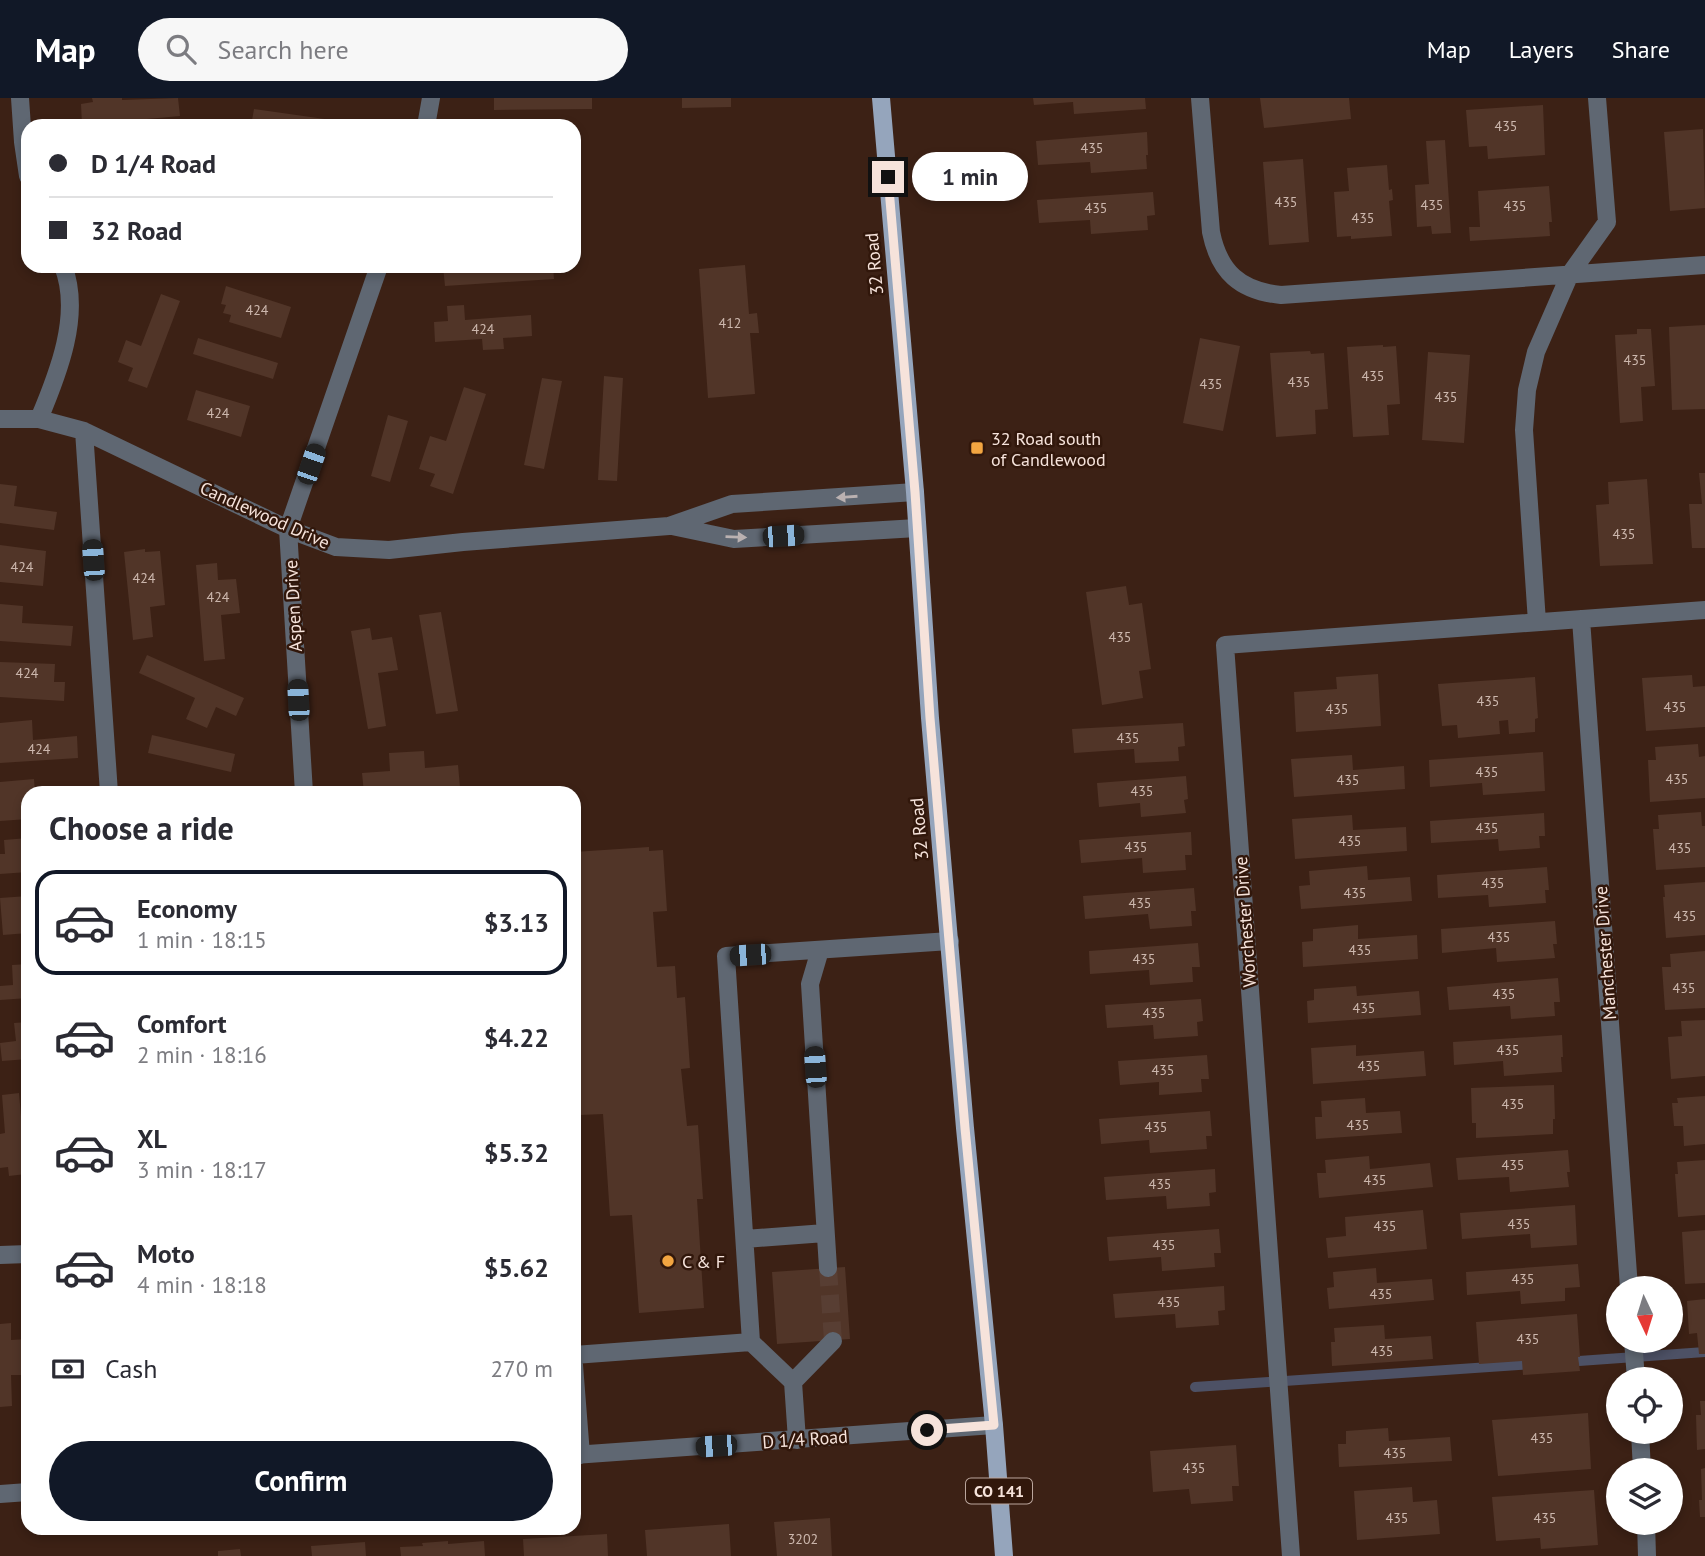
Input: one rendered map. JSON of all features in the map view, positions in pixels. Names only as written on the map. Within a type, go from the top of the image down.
[{"type":"main road","name":"32 Road","points":[[881,98],[915,492],[930,718],[1004,1556]]},
{"type":"street","points":[[20,98],[21,119]]},
{"type":"street","points":[[427,119],[430,98]]},
{"type":"street","points":[[1200,98],[1214,245],[1226,270],[1250,288],[1265,293],[1281,295],[1705,265]]},
{"type":"street","points":[[1537,622],[1524,430],[1525,410],[1536,352],[1570,275],[1607,222],[1597,98]]},
{"type":"street","points":[[39,419],[52,389],[64,347],[70,300],[65,273]]},
{"type":"street","name":"Aspen Drive","points":[[304,786],[288,529],[377,273]]},
{"type":"street","name":"Candlewood Drive","points":[[0,419],[39,419],[84,431],[288,529],[336,547],[389,550],[669,526],[732,504],[915,492]]},
{"type":"street","points":[[84,431],[109,786]]},
{"type":"street","name":"Candlewood Drive","points":[[669,526],[734,538],[917,528]]},
{"type":"street","name":"Worchester Drive","points":[[1291,1556],[1225,645],[1705,610]]},
{"type":"street","name":"Manchester Drive","points":[[1581,619],[1628,1276]]},
{"type":"street","points":[[797,1440],[793,1382],[751,1342],[726,956],[950,941]]},
{"type":"street","points":[[820,950],[810,984],[828,1268]]},
{"type":"street","points":[[745,1239],[825,1233]]},
{"type":"street","points":[[0,1255],[21,1254]]},
{"type":"street","points":[[793,1382],[833,1340]]},
{"type":"street","points":[[581,1354],[751,1342]]},
{"type":"street","name":"D 1/4 Road","points":[[581,1455],[994,1425]]},
{"type":"street","points":[[0,1494],[21,1492]]},
{"type":"street","points":[[1646,1535],[1647,1556]]},
{"type":"building","points":[[92,98],[178,98],[180,116],[82,119],[81,104],[93,102]]},
{"type":"building","points":[[494,98],[592,98],[592,109],[494,110]]},
{"type":"building","points":[[682,98],[731,98],[731,107],[682,108]]},
{"type":"building","points":[[1033,98],[1145,98],[1146,109],[1074,114],[1073,102],[1034,105]]},
{"type":"building","points":[[1260,98],[1349,98],[1351,119],[1264,128]]},
{"type":"building","points":[[1543,105],[1545,155],[1488,159],[1487,146],[1469,147],[1466,110]]},
{"type":"building","points":[[254,109],[325,119],[252,119]]},
{"type":"building","points":[[1703,129],[1705,208],[1670,211],[1664,132]]},
{"type":"building","points":[[1147,132],[1147,169],[1091,173],[1090,162],[1038,165],[1036,141]]},
{"type":"building","points":[[1445,140],[1451,233],[1432,234],[1431,226],[1417,227],[1415,185],[1429,184],[1426,141]]},
{"type":"building","points":[[1303,159],[1309,242],[1269,245],[1263,162]]},
{"type":"building","points":[[1387,165],[1389,190],[1392,189],[1393,200],[1389,201],[1392,236],[1351,239],[1351,236],[1337,237],[1334,192],[1349,191],[1347,168]]},
{"type":"building","points":[[1549,186],[1552,222],[1549,222],[1550,236],[1470,241],[1469,227],[1480,227],[1478,191]]},
{"type":"building","points":[[1153,192],[1155,215],[1147,216],[1148,230],[1091,234],[1090,220],[1039,223],[1037,200]]},
{"type":"building","points":[[745,265],[749,314],[757,313],[759,333],[750,333],[755,394],[708,398],[699,269]]},
{"type":"building","points":[[444,273],[554,273],[554,279],[445,286]]},
{"type":"building","points":[[226,286],[291,307],[281,338],[229,322],[231,315],[223,313],[226,305],[221,304]]},
{"type":"building","points":[[161,294],[180,301],[147,388],[128,381],[133,368],[118,362],[126,340],[141,346]]},
{"type":"building","points":[[464,305],[465,320],[531,315],[532,336],[503,338],[504,349],[483,350],[482,339],[435,342],[434,322],[448,321],[447,306]]},
{"type":"building","points":[[1705,325],[1705,409],[1672,410],[1669,327]]},
{"type":"building","points":[[1637,329],[1651,329],[1655,386],[1641,387],[1643,421],[1620,423],[1615,335],[1637,334]]},
{"type":"building","points":[[198,338],[278,363],[273,379],[193,354]]},
{"type":"building","points":[[1200,338],[1240,346],[1223,431],[1183,423]]},
{"type":"building","points":[[1396,346],[1400,404],[1387,405],[1389,435],[1353,437],[1347,347]]},
{"type":"building","points":[[1310,351],[1311,354],[1324,353],[1328,409],[1315,410],[1316,434],[1276,437],[1270,353]]},
{"type":"building","points":[[1428,352],[1470,355],[1464,443],[1422,440]]},
{"type":"building","points":[[604,376],[623,378],[617,481],[598,480]]},
{"type":"building","points":[[542,378],[562,381],[544,469],[524,465]]},
{"type":"building","points":[[464,387],[486,394],[453,494],[430,486],[435,474],[419,469],[430,436],[446,441]]},
{"type":"building","points":[[196,390],[250,406],[241,437],[187,420]]},
{"type":"building","points":[[388,415],[408,421],[390,482],[371,476]]},
{"type":"building","points":[[1699,473],[1705,473],[1705,548],[1692,548],[1689,504],[1702,504]]},
{"type":"building","points":[[1647,479],[1653,564],[1600,566],[1596,505],[1609,504],[1608,482]]},
{"type":"building","points":[[0,484],[17,486],[14,506],[57,512],[54,530],[0,523]]},
{"type":"building","points":[[0,545],[46,551],[43,586],[0,582]]},
{"type":"building","points":[[145,549],[145,552],[160,551],[165,605],[150,607],[153,637],[133,640],[124,552]]},
{"type":"building","points":[[217,563],[218,580],[236,579],[240,613],[221,615],[225,659],[204,661],[196,565]]},
{"type":"building","points":[[1126,586],[1129,605],[1142,603],[1151,669],[1139,671],[1143,698],[1102,705],[1086,592]]},
{"type":"building","points":[[0,604],[23,606],[22,623],[73,626],[71,646],[0,641]]},
{"type":"building","points":[[441,612],[458,711],[436,714],[419,615]]},
{"type":"building","points":[[370,628],[372,640],[392,637],[398,670],[378,673],[386,726],[368,729],[351,631]]},
{"type":"building","points":[[147,655],[244,698],[236,716],[216,707],[207,728],[186,719],[195,698],[139,673]]},
{"type":"building","points":[[0,662],[55,664],[54,682],[65,682],[64,701],[0,697]]},
{"type":"building","points":[[1378,674],[1381,726],[1296,732],[1294,692],[1337,689],[1336,677]]},
{"type":"building","points":[[1692,675],[1693,687],[1705,686],[1705,727],[1646,731],[1642,678]]},
{"type":"building","points":[[1535,677],[1538,718],[1535,719],[1535,732],[1509,734],[1508,720],[1499,721],[1500,734],[1458,738],[1457,725],[1442,726],[1438,684]]},
{"type":"building","points":[[32,720],[33,740],[77,736],[78,758],[0,763],[0,723]]},
{"type":"building","points":[[1183,723],[1185,746],[1178,747],[1179,761],[1135,763],[1134,749],[1074,753],[1072,729]]},
{"type":"building","points":[[152,735],[235,754],[231,772],[148,753]]},
{"type":"building","points":[[1698,744],[1699,757],[1705,756],[1705,798],[1650,802],[1648,760],[1656,760],[1655,747]]},
{"type":"building","points":[[424,751],[425,768],[458,765],[460,786],[363,786],[362,773],[390,771],[389,753]]},
{"type":"building","points":[[1543,752],[1545,791],[1483,795],[1482,783],[1430,787],[1429,760]]},
{"type":"building","points":[[1352,755],[1353,770],[1404,766],[1405,789],[1294,797],[1291,759]]},
{"type":"building","points":[[1186,776],[1186,813],[1141,817],[1140,803],[1099,807],[1097,783]]},
{"type":"building","points":[[34,779],[34,786],[21,786],[21,820],[0,821],[0,782]]},
{"type":"building","points":[[1701,812],[1702,826],[1705,826],[1705,867],[1656,870],[1653,829],[1659,829],[1658,815]]},
{"type":"building","points":[[1544,813],[1545,836],[1539,836],[1540,848],[1499,851],[1498,839],[1431,843],[1430,821]]},
{"type":"building","points":[[1352,815],[1353,830],[1406,827],[1407,851],[1295,859],[1292,819]]},
{"type":"building","points":[[1191,832],[1192,855],[1185,855],[1186,870],[1143,873],[1142,858],[1081,863],[1079,840]]},
{"type":"building","points":[[21,839],[21,872],[0,874],[0,854],[5,854],[4,840]]},
{"type":"building","points":[[649,847],[649,851],[663,850],[667,911],[653,912],[657,967],[675,966],[677,998],[685,997],[690,1068],[681,1069],[687,1126],[698,1125],[703,1199],[697,1199],[704,1308],[639,1313],[632,1215],[610,1216],[603,1114],[581,1115],[581,852]]},
{"type":"building","points":[[1367,866],[1368,880],[1410,877],[1412,901],[1301,909],[1299,886],[1310,885],[1309,871]]},
{"type":"building","points":[[1547,867],[1549,890],[1545,890],[1546,903],[1489,907],[1488,895],[1438,898],[1437,875]]},
{"type":"building","points":[[1705,882],[1705,935],[1666,938],[1664,885]]},
{"type":"building","points":[[1194,888],[1196,911],[1191,911],[1192,926],[1150,929],[1148,914],[1085,919],[1083,896]]},
{"type":"building","points":[[21,896],[21,934],[3,935],[0,898]]},
{"type":"building","points":[[1555,921],[1555,958],[1497,962],[1496,948],[1442,953],[1441,929]]},
{"type":"building","points":[[1358,925],[1358,939],[1417,935],[1418,959],[1303,967],[1302,942],[1313,941],[1313,929]]},
{"type":"building","points":[[1198,943],[1200,967],[1192,967],[1193,982],[1150,985],[1149,970],[1090,974],[1089,951]]},
{"type":"building","points":[[1705,951],[1705,1008],[1665,1010],[1662,967],[1671,967],[1670,954]]},
{"type":"building","points":[[21,964],[21,998],[0,1000],[0,986],[13,985],[12,965]]},
{"type":"building","points":[[1558,978],[1560,1002],[1554,1002],[1555,1016],[1511,1019],[1510,1006],[1449,1010],[1447,987]]},
{"type":"building","points":[[1356,986],[1357,996],[1419,991],[1421,1015],[1308,1023],[1307,1001],[1314,1000],[1314,989]]},
{"type":"building","points":[[1201,999],[1203,1021],[1197,1022],[1198,1036],[1154,1039],[1153,1025],[1107,1028],[1105,1005]]},
{"type":"building","points":[[1705,1020],[1705,1076],[1671,1079],[1668,1037],[1682,1036],[1681,1021]]},
{"type":"building","points":[[21,1022],[21,1060],[2,1061],[0,1043],[16,1041],[14,1023]]},
{"type":"building","points":[[1562,1035],[1562,1072],[1504,1076],[1503,1061],[1454,1065],[1453,1042]]},
{"type":"building","points":[[1356,1045],[1356,1056],[1424,1051],[1426,1076],[1313,1084],[1311,1048]]},
{"type":"building","points":[[1207,1055],[1209,1079],[1201,1079],[1202,1092],[1159,1095],[1159,1082],[1120,1085],[1118,1061]]},
{"type":"building","points":[[1554,1085],[1553,1134],[1476,1138],[1476,1123],[1472,1123],[1471,1088]]},
{"type":"building","points":[[19,1093],[21,1175],[9,1176],[8,1167],[0,1168],[0,1134],[5,1133],[2,1095]]},
{"type":"building","points":[[1705,1096],[1705,1144],[1684,1146],[1683,1126],[1674,1126],[1672,1103],[1678,1103],[1677,1098]]},
{"type":"building","points":[[1365,1098],[1366,1113],[1400,1111],[1402,1133],[1316,1139],[1315,1117],[1322,1117],[1321,1101]]},
{"type":"building","points":[[1210,1111],[1212,1136],[1206,1136],[1207,1149],[1150,1153],[1149,1140],[1101,1144],[1099,1119]]},
{"type":"building","points":[[1568,1150],[1569,1187],[1510,1192],[1509,1177],[1458,1180],[1456,1158]]},
{"type":"building","points":[[1369,1156],[1370,1169],[1430,1163],[1433,1187],[1319,1198],[1317,1173],[1326,1173],[1325,1160]]},
{"type":"building","points":[[1705,1160],[1705,1215],[1678,1217],[1675,1174],[1678,1174],[1677,1162]]},
{"type":"building","points":[[1215,1169],[1216,1192],[1209,1193],[1210,1206],[1167,1209],[1166,1196],[1106,1200],[1104,1177]]},
{"type":"building","points":[[1575,1205],[1577,1245],[1531,1248],[1530,1234],[1462,1239],[1460,1213]]},
{"type":"building","points":[[1423,1210],[1427,1249],[1328,1258],[1326,1238],[1346,1236],[1345,1217]]},
{"type":"building","points":[[1219,1229],[1221,1253],[1214,1253],[1215,1267],[1162,1271],[1161,1257],[1109,1261],[1107,1237]]},
{"type":"building","points":[[1705,1230],[1705,1283],[1685,1284],[1682,1232]]},
{"type":"building","points":[[1578,1264],[1580,1287],[1565,1288],[1565,1301],[1521,1304],[1520,1291],[1467,1295],[1466,1272]]},
{"type":"building","points":[[845,1267],[850,1339],[777,1344],[772,1272]]},
{"type":"building","points":[[1376,1268],[1377,1283],[1432,1279],[1434,1300],[1329,1309],[1327,1288],[1334,1287],[1333,1272]]},
{"type":"building","points":[[1224,1286],[1225,1310],[1218,1311],[1219,1325],[1176,1328],[1175,1314],[1115,1318],[1113,1294]]},
{"type":"building","points":[[1705,1299],[1705,1354],[1699,1354],[1697,1333],[1689,1334],[1687,1301]]},
{"type":"building","points":[[1577,1314],[1580,1371],[1523,1375],[1522,1361],[1479,1364],[1476,1322]]},
{"type":"building","points":[[11,1323],[11,1340],[21,1339],[21,1375],[11,1375],[12,1406],[0,1407],[0,1324]]},
{"type":"building","points":[[1384,1325],[1385,1339],[1431,1336],[1433,1359],[1332,1366],[1331,1342],[1335,1342],[1334,1328]]},
{"type":"building","points":[[1700,1401],[1705,1401],[1705,1449],[1697,1450],[1696,1415],[1701,1415]]},
{"type":"building","points":[[1588,1413],[1591,1469],[1498,1476],[1492,1420]]},
{"type":"building","points":[[1388,1428],[1389,1441],[1450,1437],[1452,1461],[1339,1467],[1338,1444],[1346,1444],[1346,1431]]},
{"type":"building","points":[[1236,1445],[1239,1486],[1232,1486],[1233,1501],[1191,1504],[1189,1489],[1153,1492],[1150,1451]]},
{"type":"building","points":[[1705,1468],[1705,1517],[1700,1517],[1701,1469]]},
{"type":"building","points":[[1412,1487],[1413,1502],[1437,1500],[1440,1534],[1357,1540],[1354,1491]]},
{"type":"building","points":[[1594,1490],[1598,1545],[1541,1549],[1540,1538],[1496,1541],[1492,1497]]},
{"type":"building","points":[[830,1518],[832,1556],[777,1556],[774,1522]]},
{"type":"building","points":[[729,1524],[731,1556],[647,1556],[645,1530]]},
{"type":"building","points":[[607,1534],[608,1556],[524,1556],[523,1539]]},
{"type":"building","points":[[448,1541],[448,1544],[484,1541],[485,1556],[401,1556],[400,1547]]},
{"type":"building","points":[[365,1542],[366,1556],[312,1556],[311,1546]]},
{"type":"building","points":[[240,1549],[241,1556],[218,1556],[218,1551]]},
{"type":"waterway","points":[[1565,1362],[1705,1352]]},
{"type":"waterway","points":[[1195,1387],[1533,1364]]},
{"type":"tunnel","points":[[828,1268],[833,1341]]},
{"type":"place","name":"32 Road south of Candlewood","points":[[977,448]]},
{"type":"place","name":"C & F","points":[[668,1261]]},
{"type":"route","points":[[888,177],[915,492],[930,718],[965,1128],[994,1425],[927,1430]]}]
